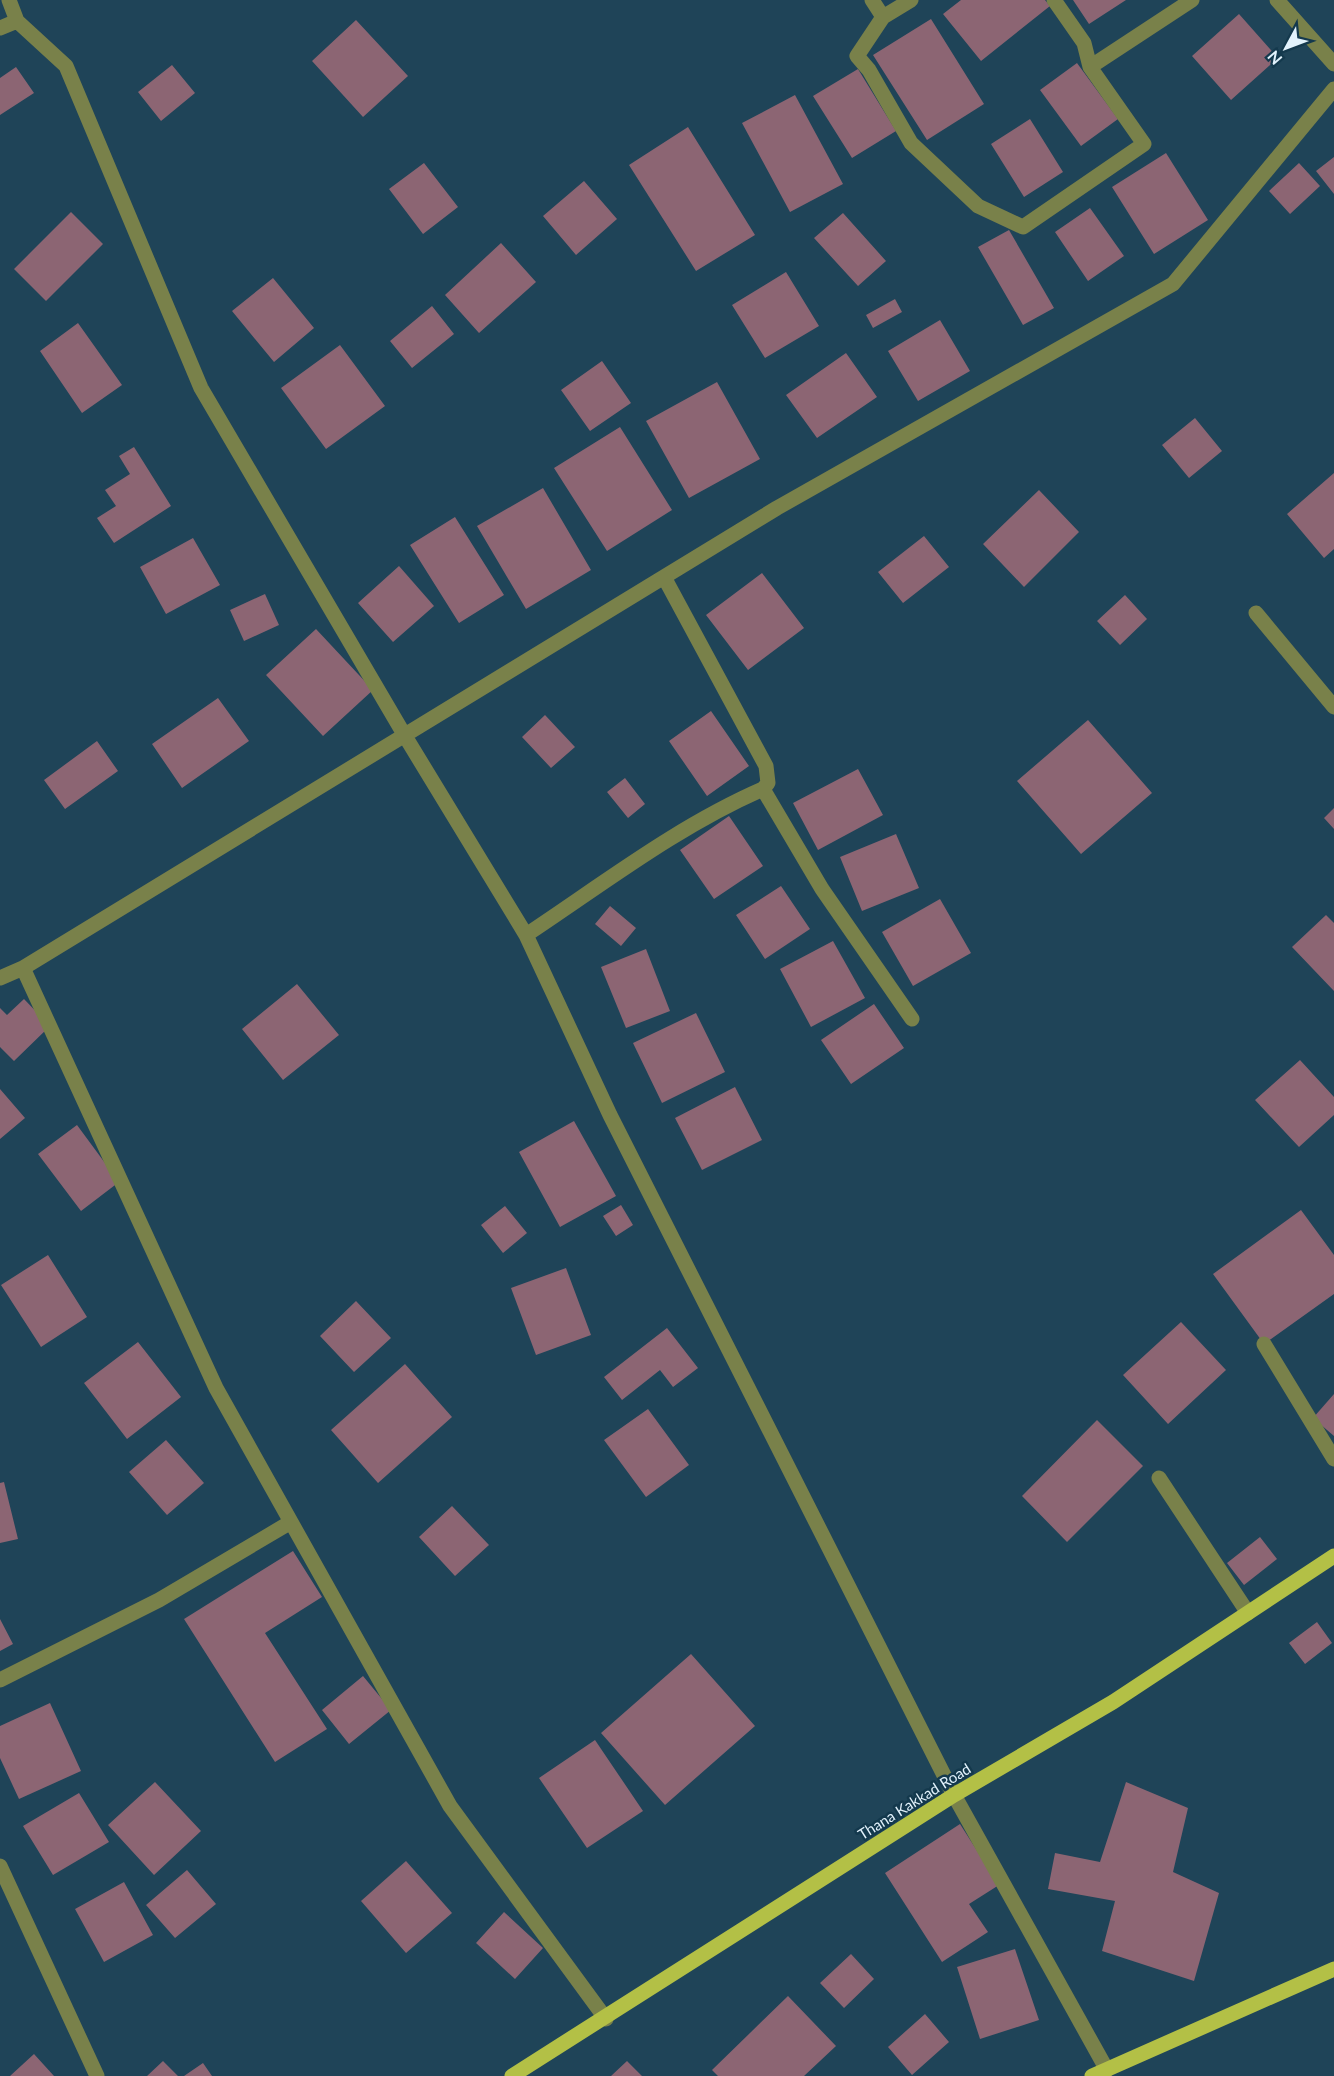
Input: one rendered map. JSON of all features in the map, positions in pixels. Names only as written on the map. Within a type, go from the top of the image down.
[{"type":"main road","name":"Thana Kakkad Road","points":[[512,2076],[606,2019],[954,1795],[1113,1702],[1334,1556]]},
{"type":"main road","points":[[1092,2076],[1334,1969]]},
{"type":"street","points":[[9,0],[17,21],[66,66],[201,388],[405,736],[526,935],[610,1114],[954,1795],[1107,2070]]},
{"type":"street","points":[[872,0],[883,17]]},
{"type":"street","points":[[911,0],[883,17],[857,56],[869,70],[911,143],[978,206],[1023,227],[1144,144],[1090,67],[1084,42],[1054,0]]},
{"type":"street","points":[[1090,67],[1192,0]]},
{"type":"street","points":[[1276,0],[1334,64]]},
{"type":"street","points":[[0,28],[17,21]]},
{"type":"street","points":[[0,978],[23,968],[777,508],[1173,284],[1334,88]]},
{"type":"street","points":[[526,935],[711,814],[763,789],[768,783],[766,766],[664,577]]},
{"type":"street","points":[[1256,613],[1334,707]]},
{"type":"street","points":[[763,789],[822,889],[912,1019]]},
{"type":"street","points":[[23,968],[216,1388],[450,1806],[606,2019]]},
{"type":"street","points":[[1264,1344],[1334,1459]]},
{"type":"street","points":[[1159,1478],[1248,1613]]},
{"type":"street","points":[[0,1680],[159,1600],[291,1522]]},
{"type":"street","points":[[0,1866],[97,2076]]},
{"type":"building","points":[[961,0],[1045,0],[1050,6],[981,61],[943,14]]},
{"type":"building","points":[[1073,0],[1126,0],[1089,24]]},
{"type":"building","points":[[1239,14],[1278,58],[1231,100],[1192,56]]},
{"type":"building","points":[[931,19],[984,104],[927,140],[873,55]]},
{"type":"building","points":[[356,20],[408,76],[363,117],[312,61]]},
{"type":"building","points":[[1077,63],[1118,119],[1081,146],[1040,90]]},
{"type":"building","points":[[172,65],[195,93],[161,121],[138,92]]},
{"type":"building","points":[[16,67],[34,93],[0,115],[0,78]]},
{"type":"building","points":[[858,69],[896,131],[852,158],[813,96]]},
{"type":"building","points":[[795,95],[843,184],[790,212],[742,123]]},
{"type":"building","points":[[1030,119],[1063,172],[1024,197],[991,144]]},
{"type":"building","points":[[688,127],[755,235],[696,271],[629,165]]},
{"type":"building","points":[[1166,153],[1208,220],[1154,254],[1112,187]]},
{"type":"building","points":[[1334,157],[1334,194],[1316,171]]},
{"type":"building","points":[[424,163],[458,207],[423,234],[389,189]]},
{"type":"building","points":[[1299,163],[1320,186],[1290,214],[1269,191]]},
{"type":"building","points":[[584,181],[617,219],[576,255],[543,216]]},
{"type":"building","points":[[1090,208],[1124,256],[1088,281],[1055,232]]},
{"type":"building","points":[[71,212],[103,244],[46,301],[14,269]]},
{"type":"building","points":[[843,213],[886,261],[858,286],[814,238]]},
{"type":"building","points":[[1009,230],[1054,308],[1023,325],[978,247]]},
{"type":"building","points":[[501,243],[536,282],[479,333],[445,295]]},
{"type":"building","points":[[786,272],[819,326],[765,358],[732,305]]},
{"type":"building","points":[[273,278],[314,328],[274,362],[232,311]]},
{"type":"building","points":[[895,299],[902,312],[873,328],[866,315]]},
{"type":"building","points":[[432,306],[454,334],[412,368],[390,341]]},
{"type":"building","points":[[940,320],[970,371],[918,401],[888,351]]},
{"type":"building","points":[[78,323],[122,385],[82,413],[40,351]]},
{"type":"building","points":[[340,345],[385,406],[326,449],[281,388]]},
{"type":"building","points":[[846,353],[877,397],[817,438],[786,395]]},
{"type":"building","points":[[602,361],[631,403],[590,431],[561,390]]},
{"type":"building","points":[[717,382],[760,459],[689,498],[646,421]]},
{"type":"building","points":[[1195,418],[1222,451],[1189,478],[1162,445]]},
{"type":"building","points":[[620,427],[672,510],[607,551],[554,468]]},
{"type":"building","points":[[134,447],[171,506],[114,543],[97,518],[116,506],[105,490],[130,474],[119,456]]},
{"type":"building","points":[[1334,473],[1334,549],[1324,558],[1287,514]]},
{"type":"building","points":[[543,488],[591,570],[526,609],[477,526]]},
{"type":"building","points":[[1039,490],[1079,532],[1024,587],[983,544]]},
{"type":"building","points":[[455,517],[504,595],[459,623],[410,545]]},
{"type":"building","points":[[924,536],[949,567],[903,603],[878,572]]},
{"type":"building","points":[[193,538],[220,585],[166,614],[140,567]]},
{"type":"building","points":[[399,566],[434,606],[393,642],[358,603]]},
{"type":"building","points":[[762,573],[804,628],[748,670],[706,615]]},
{"type":"building","points":[[265,594],[279,625],[244,641],[230,610]]},
{"type":"building","points":[[1125,595],[1147,619],[1120,645],[1097,621]]},
{"type":"building","points":[[316,629],[373,690],[323,736],[266,675]]},
{"type":"building","points":[[218,698],[249,741],[182,788],[152,744]]},
{"type":"building","points":[[711,711],[749,766],[707,796],[669,741]]},
{"type":"building","points":[[545,715],[575,747],[551,768],[522,737]]},
{"type":"building","points":[[1088,720],[1152,793],[1081,854],[1017,781]]},
{"type":"building","points":[[97,741],[118,771],[65,809],[44,780]]},
{"type":"building","points":[[858,769],[883,815],[818,850],[793,803]]},
{"type":"building","points":[[625,778],[645,804],[628,818],[607,792]]},
{"type":"building","points":[[1334,808],[1334,829],[1324,818]]},
{"type":"building","points":[[729,816],[763,866],[714,899],[680,850]]},
{"type":"building","points":[[896,834],[919,888],[862,911],[840,857]]},
{"type":"building","points":[[781,886],[810,929],[765,959],[736,915]]},
{"type":"building","points":[[940,899],[971,953],[913,986],[882,932]]},
{"type":"building","points":[[610,906],[636,928],[621,946],[595,924]]},
{"type":"building","points":[[1326,915],[1334,923],[1334,991],[1292,947]]},
{"type":"building","points":[[833,941],[865,998],[811,1027],[780,969]]},
{"type":"building","points":[[646,949],[670,1011],[626,1028],[601,967]]},
{"type":"building","points":[[297,984],[339,1035],[283,1080],[242,1029]]},
{"type":"building","points":[[24,999],[50,1026],[14,1061],[0,1047],[0,1008],[7,1015]]},
{"type":"building","points":[[874,1004],[904,1048],[851,1084],[821,1040]]},
{"type":"building","points":[[696,1013],[725,1072],[662,1103],[633,1043]]},
{"type":"building","points":[[1300,1060],[1334,1097],[1334,1115],[1299,1147],[1255,1100]]},
{"type":"building","points":[[735,1087],[762,1140],[702,1170],[675,1118]]},
{"type":"building","points":[[0,1089],[25,1118],[0,1139]]},
{"type":"building","points":[[574,1121],[616,1196],[560,1227],[519,1152]]},
{"type":"building","points":[[77,1125],[119,1182],[81,1211],[38,1154]]},
{"type":"building","points":[[621,1205],[633,1225],[616,1236],[603,1216]]},
{"type":"building","points":[[505,1206],[527,1233],[503,1253],[481,1225]]},
{"type":"building","points":[[1301,1210],[1334,1255],[1334,1294],[1264,1344],[1213,1274]]},
{"type":"building","points":[[48,1255],[87,1317],[41,1347],[1,1285]]},
{"type":"building","points":[[566,1268],[591,1335],[536,1355],[511,1288]]},
{"type":"building","points":[[356,1301],[391,1338],[354,1372],[320,1336]]},
{"type":"building","points":[[1181,1322],[1226,1370],[1168,1424],[1123,1375]]},
{"type":"building","points":[[667,1328],[698,1368],[673,1387],[660,1370],[622,1400],[604,1377]]},
{"type":"building","points":[[138,1342],[181,1397],[127,1439],[84,1383]]},
{"type":"building","points":[[405,1364],[452,1417],[378,1483],[331,1430]]},
{"type":"building","points":[[1334,1394],[1334,1436],[1313,1418]]},
{"type":"building","points":[[648,1409],[689,1465],[646,1497],[604,1440]]},
{"type":"building","points":[[1097,1420],[1143,1466],[1067,1542],[1022,1496]]},
{"type":"building","points":[[166,1440],[204,1483],[167,1515],[129,1472]]},
{"type":"building","points":[[4,1482],[18,1539],[0,1543],[0,1483]]},
{"type":"building","points":[[452,1506],[489,1545],[455,1576],[419,1537]]},
{"type":"building","points":[[1260,1537],[1277,1559],[1244,1585],[1227,1563]]},
{"type":"building","points":[[293,1551],[322,1597],[265,1633],[327,1729],[275,1762],[184,1619]]},
{"type":"building","points":[[0,1619],[13,1644],[0,1651]]},
{"type":"building","points":[[1317,1622],[1332,1643],[1305,1664],[1289,1643]]},
{"type":"building","points":[[691,1654],[755,1726],[665,1805],[601,1733]]},
{"type":"building","points":[[363,1676],[391,1710],[349,1744],[322,1710]]},
{"type":"building","points":[[50,1703],[81,1771],[19,1799],[0,1758],[0,1726]]},
{"type":"building","points":[[595,1740],[643,1811],[587,1848],[539,1778]]},
{"type":"building","points":[[155,1782],[201,1831],[154,1875],[108,1825]]},
{"type":"building","points":[[1126,1782],[1188,1808],[1173,1872],[1219,1893],[1194,1981],[1102,1951],[1115,1901],[1048,1889],[1055,1853],[1100,1862]]},
{"type":"building","points":[[79,1793],[109,1842],[53,1875],[23,1826]]},
{"type":"building","points":[[960,1824],[999,1885],[969,1904],[988,1932],[942,1962],[885,1873]]},
{"type":"building","points":[[406,1861],[452,1913],[406,1953],[361,1901]]},
{"type":"building","points":[[187,1870],[216,1904],[175,1938],[146,1905]]},
{"type":"building","points":[[124,1882],[153,1935],[104,1962],[75,1909]]},
{"type":"building","points":[[504,1912],[543,1948],[515,1979],[476,1943]]},
{"type":"building","points":[[1015,1949],[1039,2020],[980,2039],[957,1967]]},
{"type":"building","points":[[851,1954],[874,1979],[844,2008],[820,1983]]},
{"type":"building","points":[[788,1996],[836,2046],[804,2076],[718,2076],[712,2070]]},
{"type":"building","points":[[925,2014],[949,2042],[912,2075],[888,2047]]},
{"type":"building","points":[[34,2054],[54,2076],[10,2076]]},
{"type":"building","points":[[163,2061],[178,2076],[147,2076]]},
{"type":"building","points":[[627,2061],[642,2076],[611,2076]]},
{"type":"building","points":[[203,2063],[212,2076],[184,2076]]}]
